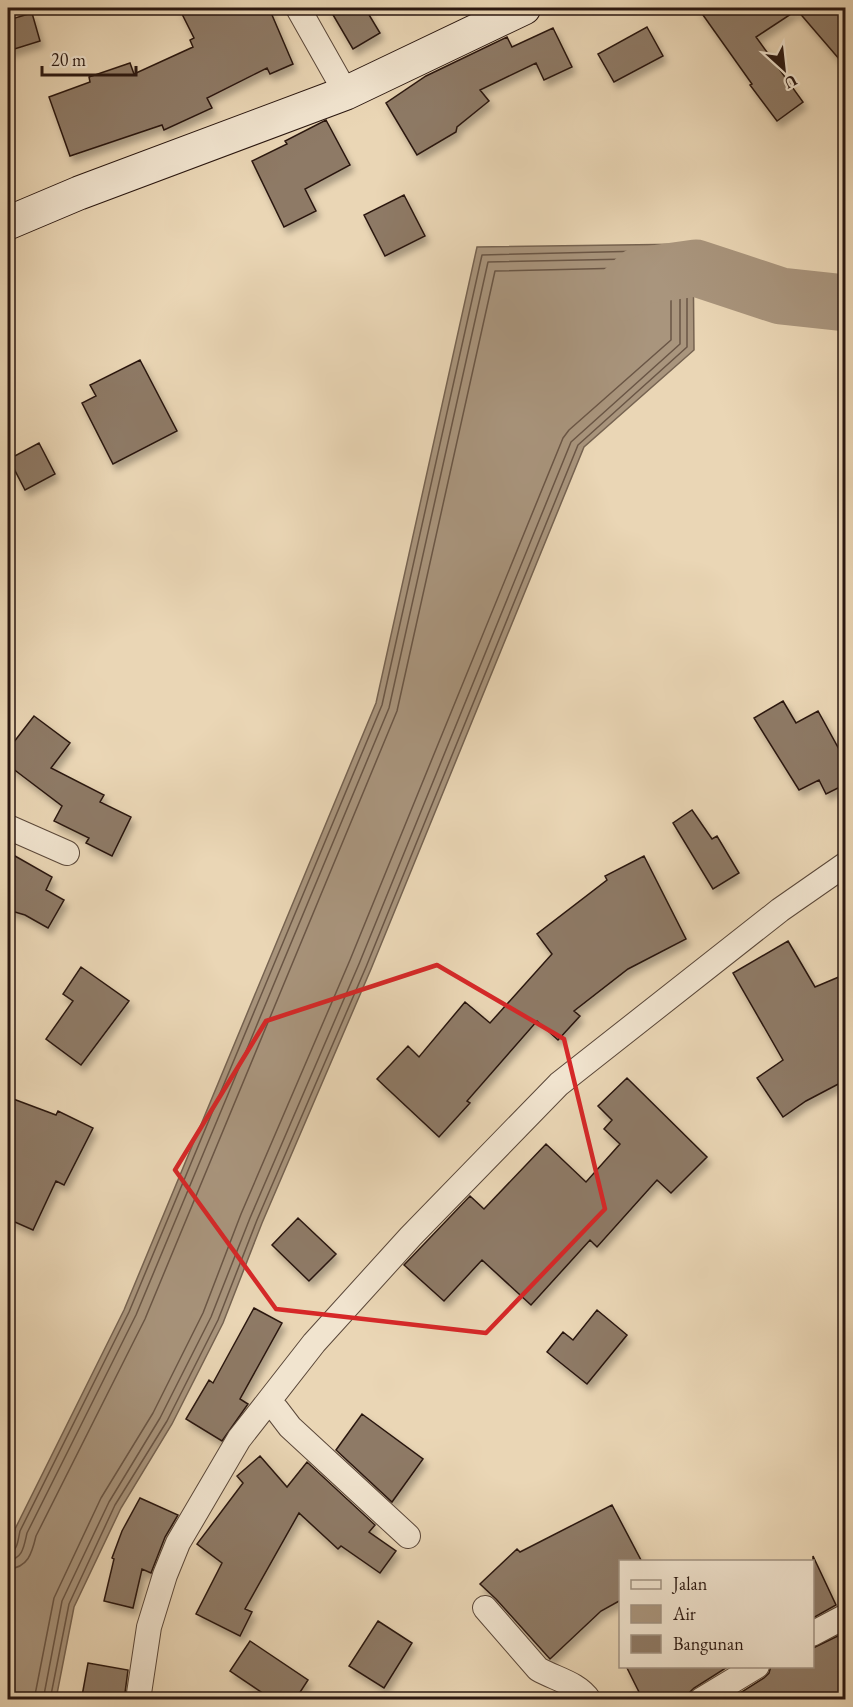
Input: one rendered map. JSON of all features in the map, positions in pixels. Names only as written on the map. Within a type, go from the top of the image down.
[{"type":"street","points":[[298,8],[346,93]]},
{"type":"street","points":[[8,223],[79,193],[346,93],[524,8]]},
{"type":"street","points":[[8,827],[67,853]]},
{"type":"street","points":[[138,1700],[153,1611],[178,1543],[239,1439],[347,1304],[559,1084],[780,910],[846,864]]},
{"type":"street","points":[[268,1402],[290,1427],[408,1536]]},
{"type":"street","points":[[485,1608],[538,1668],[548,1675],[577,1687],[589,1700]]},
{"type":"street","points":[[814,1633],[843,1617]]},
{"type":"street","points":[[701,1700],[754,1668]]},
{"type":"highlighted area","points":[[437,965],[564,1039],[605,1209],[486,1333],[276,1309],[175,1170],[266,1021]]},
{"type":"water","points":[[693,244],[694,350],[584,447],[371,969],[262,1223],[223,1323],[172,1424],[121,1508],[74,1607],[56,1699],[8,1699],[8,1558],[15,1529],[124,1310],[376,703],[477,247]]},
{"type":"building","points":[[179,8],[269,8],[293,64],[270,74],[267,68],[207,98],[212,108],[164,130],[162,125],[70,156],[49,97],[90,82],[89,77],[130,63],[134,74],[193,47],[190,40],[194,38]]},
{"type":"building","points":[[329,8],[365,8],[380,33],[353,49]]},
{"type":"building","points":[[698,8],[846,8],[846,67],[797,10],[756,37],[803,102],[777,121]]},
{"type":"building","points":[[32,13],[40,41],[8,51],[8,20]]},
{"type":"building","points":[[647,27],[663,56],[614,82],[598,54]]},
{"type":"building","points":[[553,28],[572,67],[544,80],[536,63],[480,90],[489,101],[457,127],[456,132],[417,155],[386,103],[426,76],[507,37],[512,47]]},
{"type":"building","points":[[326,120],[350,165],[305,189],[316,211],[284,227],[252,161],[287,144],[285,141]]},
{"type":"building","points":[[404,195],[425,236],[385,256],[364,215]]},
{"type":"building","points":[[140,360],[177,431],[113,464],[82,403],[96,396],[90,385]]},
{"type":"building","points":[[39,443],[55,474],[25,490],[9,459]]},
{"type":"building","points":[[783,701],[796,723],[818,711],[846,762],[846,784],[826,794],[819,780],[799,790],[754,718]]},
{"type":"building","points":[[34,716],[70,743],[51,768],[104,795],[100,802],[131,817],[112,856],[86,843],[89,838],[54,821],[62,806],[8,765],[8,746],[10,747]]},
{"type":"building","points":[[692,810],[712,839],[717,836],[739,873],[713,889],[673,823]]},
{"type":"building","points":[[8,852],[52,877],[46,890],[64,900],[48,928],[25,915],[8,910]]},
{"type":"building","points":[[644,856],[686,939],[628,969],[574,1011],[580,1016],[558,1040],[537,1021],[467,1101],[470,1103],[439,1137],[377,1079],[408,1046],[419,1057],[465,1002],[490,1023],[552,954],[537,934],[607,880],[605,876]]},
{"type":"building","points":[[788,941],[815,987],[846,974],[846,1080],[806,1101],[783,1117],[757,1078],[783,1060],[733,973]]},
{"type":"building","points":[[81,967],[129,1001],[81,1065],[46,1039],[73,1001],[63,994]]},
{"type":"building","points":[[627,1078],[707,1157],[671,1193],[657,1180],[597,1247],[590,1240],[531,1305],[482,1260],[444,1301],[404,1265],[470,1196],[484,1209],[546,1144],[586,1182],[620,1144],[604,1129],[612,1120],[598,1106]]},
{"type":"building","points":[[8,1097],[56,1115],[58,1111],[93,1128],[64,1185],[56,1181],[33,1230],[8,1219]]},
{"type":"building","points":[[298,1218],[336,1254],[309,1281],[272,1245]]},
{"type":"building","points":[[254,1308],[282,1323],[240,1399],[248,1404],[222,1441],[186,1419],[209,1380],[213,1383]]},
{"type":"building","points":[[597,1310],[627,1335],[587,1384],[547,1352],[563,1332],[573,1340]]},
{"type":"building","points":[[362,1414],[423,1459],[392,1502],[336,1450]]},
{"type":"building","points":[[260,1456],[287,1487],[307,1462],[375,1525],[369,1532],[396,1551],[380,1573],[341,1546],[338,1549],[299,1513],[245,1609],[252,1612],[240,1636],[196,1614],[222,1563],[197,1544],[243,1483],[237,1476]]},
{"type":"building","points":[[140,1498],[178,1515],[165,1537],[151,1573],[142,1569],[133,1608],[104,1601],[114,1559],[112,1558],[122,1531]]},
{"type":"building","points":[[612,1505],[641,1560],[619,1560],[619,1601],[601,1611],[550,1659],[480,1584],[517,1549],[520,1552]]},
{"type":"building","points":[[813,1556],[836,1605],[814,1617],[814,1560]]},
{"type":"building","points":[[378,1621],[412,1643],[384,1688],[349,1666]]},
{"type":"building","points":[[846,1632],[846,1700],[729,1700],[764,1678],[770,1668],[814,1668],[814,1648]]},
{"type":"building","points":[[250,1641],[308,1680],[295,1700],[273,1700],[230,1671]]},
{"type":"building","points":[[88,1663],[128,1670],[124,1700],[105,1700],[82,1696]]},
{"type":"building","points":[[627,1668],[726,1668],[694,1688],[687,1700],[643,1700]]},
{"type":"waterway","points":[[622,292],[639,276],[696,268],[781,296],[846,303]]}]
